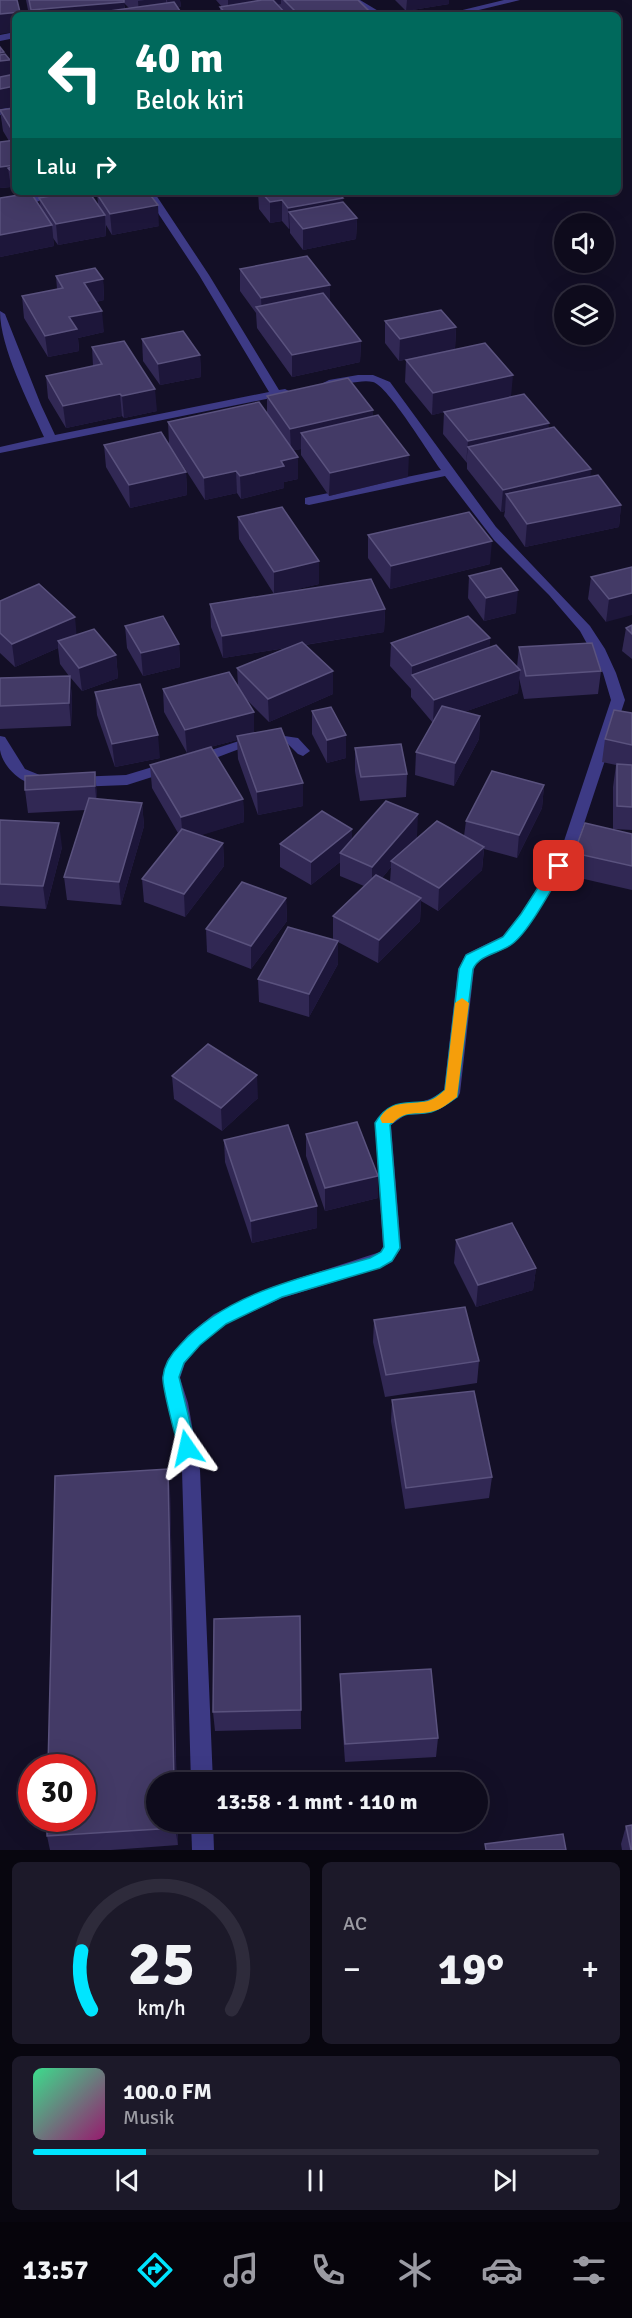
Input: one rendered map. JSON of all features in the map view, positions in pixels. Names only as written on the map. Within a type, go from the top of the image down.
[{"type":"street","points":[[354,0],[376,12]]},
{"type":"street","points":[[460,12],[516,0]]},
{"type":"street","points":[[0,208],[57,195]]},
{"type":"street","points":[[151,195],[204,275],[276,394]]},
{"type":"street","points":[[0,314],[34,405],[51,439]]},
{"type":"street","points":[[202,1772],[191,1470],[179,1403],[171,1377],[177,1359],[194,1340],[220,1319],[278,1292],[374,1263],[386,1257],[392,1248],[383,1123],[393,1113],[407,1107],[429,1107],[452,1093],[466,969],[471,958],[508,940],[526,917],[567,854],[618,700],[612,674],[597,643],[583,624],[497,536],[448,472],[386,384],[379,379],[362,378],[316,386]]},
{"type":"street","points":[[0,450],[295,390]]},
{"type":"street","points":[[309,501],[448,472]]},
{"type":"street","points":[[0,740],[18,771],[28,779],[59,782],[127,780],[225,750],[277,738],[294,742],[303,751]]},
{"type":"street","points":[[202,1832],[203,1850]]},
{"type":"building","points":[[0,0],[17,0],[20,12],[0,14]]},
{"type":"building","points":[[29,0],[124,0],[124,2],[31,10]]},
{"type":"building","points":[[273,0],[284,12],[224,12],[220,7]]},
{"type":"building","points":[[284,0],[358,0],[370,12],[296,12]]},
{"type":"building","points":[[174,2],[180,11],[110,12]]},
{"type":"building","points":[[5,54],[10,60],[0,61],[0,55]]},
{"type":"building","points":[[12,75],[12,87],[0,89],[0,77]]},
{"type":"building","points":[[12,108],[12,130],[0,110]]},
{"type":"building","points":[[12,140],[12,165],[0,167],[0,142]]},
{"type":"building","points":[[32,195],[52,225],[0,235],[0,198]]},
{"type":"building","points":[[56,195],[91,195],[105,215],[56,224],[39,198]]},
{"type":"building","points":[[98,195],[150,195],[158,205],[110,214]]},
{"type":"building","points":[[264,195],[340,195],[343,198],[288,208],[282,200],[270,202]]},
{"type":"building","points":[[343,202],[357,218],[303,229],[289,212]]},
{"type":"building","points":[[307,256],[330,285],[261,298],[240,269]]},
{"type":"building","points":[[95,268],[103,279],[84,283],[102,311],[69,317],[77,329],[45,336],[22,296],[63,288],[56,276]]},
{"type":"building","points":[[323,293],[361,341],[292,355],[256,307]]},
{"type":"building","points":[[441,310],[456,327],[400,339],[385,321]]},
{"type":"building","points":[[183,331],[200,355],[158,364],[142,339]]},
{"type":"building","points":[[124,341],[155,389],[63,406],[46,376],[102,364],[92,347]]},
{"type":"building","points":[[485,343],[513,375],[433,393],[406,360]]},
{"type":"building","points":[[348,378],[373,410],[290,429],[267,396]]},
{"type":"building","points":[[524,394],[549,423],[468,441],[444,412]]},
{"type":"building","points":[[259,402],[298,457],[281,461],[284,466],[240,476],[236,471],[204,478],[168,422]]},
{"type":"building","points":[[378,415],[409,455],[330,473],[301,433]]},
{"type":"building","points":[[554,427],[591,469],[503,490],[468,447]]},
{"type":"building","points":[[161,432],[186,472],[129,485],[104,445]]},
{"type":"building","points":[[598,475],[621,505],[527,524],[506,494]]},
{"type":"building","points":[[282,507],[319,561],[274,572],[238,517]]},
{"type":"building","points":[[469,512],[492,541],[391,566],[368,535]]},
{"type":"building","points":[[632,567],[632,593],[609,599],[591,577]]},
{"type":"building","points":[[501,568],[518,590],[486,598],[469,576]]},
{"type":"building","points":[[371,579],[385,609],[222,636],[210,604]]},
{"type":"building","points":[[39,584],[75,617],[12,644],[0,633],[0,601]]},
{"type":"building","points":[[163,616],[179,644],[141,653],[125,626]]},
{"type":"building","points":[[468,616],[490,638],[412,666],[391,643]]},
{"type":"building","points":[[632,625],[632,634],[626,628]]},
{"type":"building","points":[[94,629],[116,655],[79,668],[58,641]]},
{"type":"building","points":[[302,642],[333,671],[268,699],[237,668]]},
{"type":"building","points":[[592,643],[601,671],[526,676],[519,647]]},
{"type":"building","points":[[496,645],[520,670],[434,700],[412,675]]},
{"type":"building","points":[[229,672],[254,712],[185,730],[163,689]]},
{"type":"building","points":[[70,676],[69,703],[0,706],[0,678]]},
{"type":"building","points":[[140,684],[158,735],[112,744],[95,692]]},
{"type":"building","points":[[442,706],[480,716],[455,763],[416,752]]},
{"type":"building","points":[[331,707],[346,735],[327,740],[312,711]]},
{"type":"building","points":[[614,710],[632,713],[632,745],[605,739]]},
{"type":"building","points":[[281,728],[303,783],[257,792],[237,736]]},
{"type":"building","points":[[401,744],[407,774],[361,777],[355,748]]},
{"type":"building","points":[[211,747],[243,799],[181,817],[150,765]]},
{"type":"building","points":[[617,764],[632,765],[632,807],[617,806]]},
{"type":"building","points":[[492,771],[544,785],[519,835],[466,821]]},
{"type":"building","points":[[95,772],[95,786],[25,790],[25,776]]},
{"type":"building","points":[[89,798],[142,803],[119,882],[64,877]]},
{"type":"building","points":[[386,801],[418,814],[372,867],[340,853]]},
{"type":"building","points":[[322,811],[352,829],[311,862],[280,844]]},
{"type":"building","points":[[0,820],[59,823],[43,886],[0,884]]},
{"type":"building","points":[[437,821],[484,847],[439,888],[391,861]]},
{"type":"building","points":[[585,823],[632,834],[632,866],[574,853]]},
{"type":"building","points":[[182,829],[223,843],[184,894],[142,879]]},
{"type":"building","points":[[376,875],[421,898],[379,940],[333,916]]},
{"type":"building","points":[[242,882],[286,898],[251,946],[206,929]]},
{"type":"building","points":[[288,927],[338,941],[309,994],[258,979]]},
{"type":"building","points":[[208,1044],[257,1075],[221,1108],[172,1076]]},
{"type":"building","points":[[357,1122],[378,1176],[325,1188],[306,1134]]},
{"type":"building","points":[[288,1125],[317,1206],[251,1221],[224,1140]]},
{"type":"building","points":[[512,1223],[536,1268],[478,1285],[456,1240]]},
{"type":"building","points":[[465,1307],[479,1361],[386,1375],[374,1320]]},
{"type":"building","points":[[474,1391],[492,1477],[406,1488],[392,1400]]},
{"type":"building","points":[[168,1469],[174,1772],[146,1772],[146,1830],[47,1836],[47,1832],[96,1832],[96,1754],[48,1754],[55,1476]]},
{"type":"building","points":[[300,1616],[301,1710],[213,1712],[214,1619]]},
{"type":"building","points":[[431,1669],[438,1738],[345,1744],[340,1674]]},
{"type":"building","points":[[632,1825],[632,1850],[631,1850],[626,1826]]},
{"type":"building","points":[[563,1834],[566,1850],[486,1850],[485,1844]]},
{"type":"slow traffic","points":[[387,1118],[407,1107],[429,1107],[452,1093],[462,1003]]},
{"type":"route","points":[[187,1448],[179,1403],[171,1377],[177,1359],[194,1340],[220,1319],[278,1292],[374,1263],[386,1257],[392,1248],[388,1228],[383,1123],[393,1113],[407,1107],[429,1107],[452,1093],[466,969],[471,958],[508,940],[559,866]]}]
